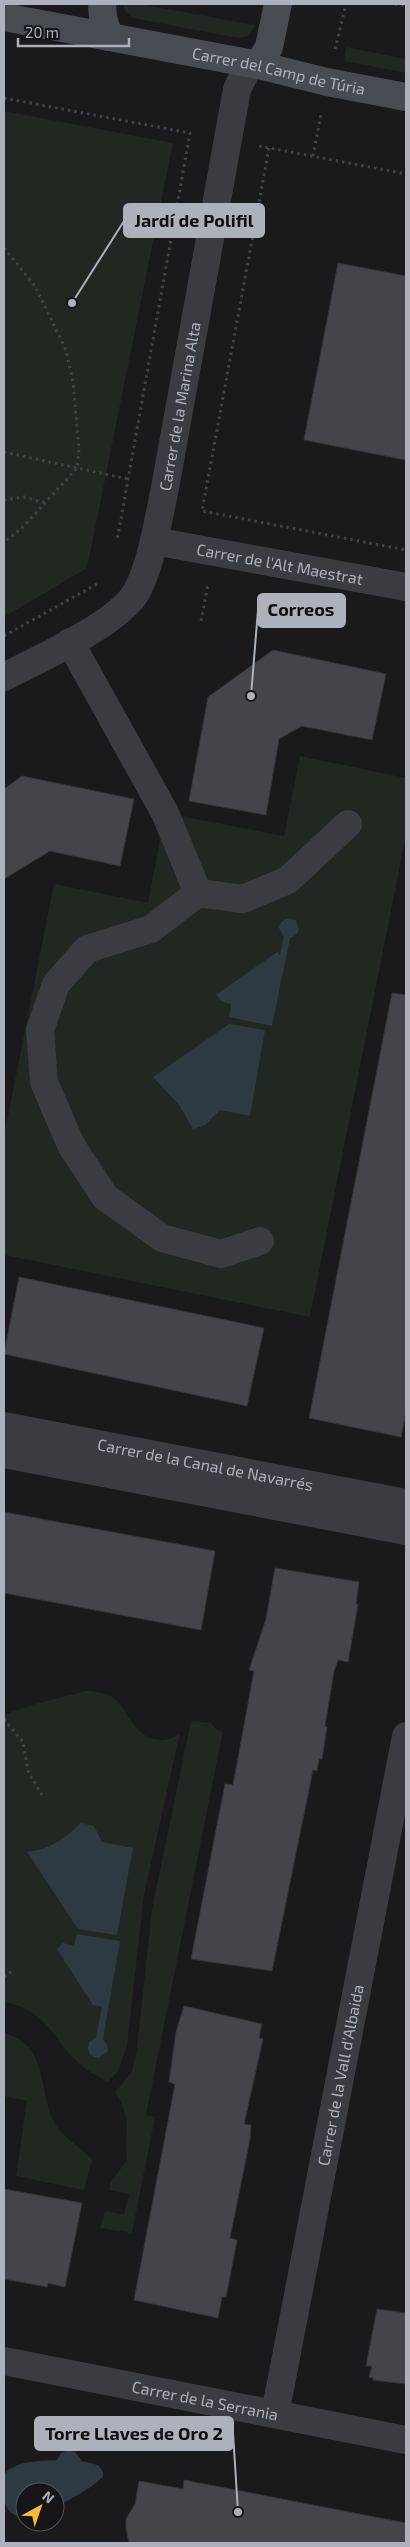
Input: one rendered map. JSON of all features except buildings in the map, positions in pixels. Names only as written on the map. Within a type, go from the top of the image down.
[{"type":"main road","points":[[102,4],[103,18],[109,37]]},
{"type":"main road","points":[[254,64],[269,47],[278,4]]},
{"type":"main road","name":"Carrer del Camp de Túria","points":[[4,17],[254,64],[327,82],[406,97]]},
{"type":"street","name":"Carrer de la Marina Alta","points":[[4,677],[70,642],[112,616],[128,603],[137,591],[154,541],[226,140],[237,89],[254,64]]},
{"type":"street","name":"Carrer de l'Alt Maestrat","points":[[154,541],[406,587]]},
{"type":"street","points":[[70,642],[165,813],[198,893]]},
{"type":"street","points":[[260,1241],[221,1254],[162,1238],[105,1197],[71,1145],[44,1082],[40,1030],[56,984],[87,949],[151,929],[198,893],[243,899],[288,880],[348,824]]},
{"type":"street","name":"Carrer de la Canal de Navarrés","points":[[4,1426],[406,1503]]},
{"type":"street","name":"Carrer de la Canal de Navarrés","points":[[4,1454],[406,1532]]},
{"type":"street","name":"Carrer de la Vall d'Albaida","points":[[275,2414],[406,1736]]},
{"type":"street","name":"Carrer de la Serrania","points":[[4,2361],[406,2440]]},
{"type":"path","points":[[395,4],[406,6]]},
{"type":"path","points":[[4,98],[190,133],[116,547]]},
{"type":"path","points":[[406,174],[269,148],[202,511],[406,550]]},
{"type":"path","points":[[4,248],[34,286],[66,350],[73,382],[79,449],[77,468],[23,528],[4,542]]},
{"type":"path","points":[[4,452],[128,479]]},
{"type":"path","points":[[4,500],[24,497],[46,503]]},
{"type":"path","points":[[4,636],[103,580]]},
{"type":"path","points":[[4,1719],[23,1742],[28,1770],[43,1797]]},
{"type":"path","points":[[4,1977],[13,1970]]},
{"type":"shaded area","points":[[123,4],[139,4],[255,25],[248,36],[238,38],[133,18],[125,11]]},
{"type":"shaded area","points":[[346,47],[406,59],[406,73],[344,61]]},
{"type":"shaded area","points":[[4,111],[173,143],[87,568],[4,617]]},
{"type":"shaded area","points":[[300,756],[406,778],[406,835],[310,1317],[4,1255],[4,1136],[54,884],[148,903],[165,813],[284,836]]},
{"type":"shaded area","points":[[286,919],[296,920],[299,930],[296,935],[290,938],[272,1026],[229,1017],[231,1004],[221,1001],[216,995],[277,952],[280,955],[284,937],[279,928],[281,922]]},
{"type":"shaded area","points":[[229,1024],[265,1030],[250,1116],[220,1110],[205,1125],[193,1129],[179,1105],[153,1077]]},
{"type":"shaded area","points":[[86,1691],[105,1694],[115,1699],[136,1727],[153,1739],[166,1740],[180,1733],[144,1895],[127,2045],[118,2071],[108,2082],[82,2066],[41,2019],[19,2006],[4,2002],[4,1715],[35,1704]]},
{"type":"shaded area","points":[[191,1721],[211,1723],[217,1730],[223,1731],[146,2115],[155,2117],[132,2233],[100,2228],[105,2211],[124,2215],[129,2194],[109,2190],[111,2182],[127,2160],[126,2118],[121,2101],[115,2092],[132,2072],[137,2048],[152,1909]]},
{"type":"shaded area","points":[[81,1823],[94,1826],[102,1842],[133,1848],[117,1935],[78,1929],[27,1852],[42,1849],[56,1842]]},
{"type":"shaded area","points":[[77,1934],[120,1941],[103,2039],[107,2044],[108,2051],[98,2058],[90,2055],[88,2048],[89,2042],[96,2038],[102,2007],[93,2005],[57,1949],[63,1943],[74,1946]]},
{"type":"shaded area","points":[[4,2033],[18,2039],[29,2047],[40,2070],[54,2122],[67,2138],[92,2159],[84,2190],[16,2176],[27,2101],[4,2096]]},
{"type":"shaded area","points":[[68,2450],[75,2452],[82,2461],[98,2465],[103,2472],[103,2477],[91,2487],[65,2502],[65,2482],[15,2482],[15,2515],[11,2513],[5,2503],[4,2475],[15,2466],[21,2464],[57,2460],[61,2453]]},
{"type":"place","name":"Jardí de Polifil","points":[[72,303]]},
{"type":"place","name":"Correos","points":[[251,696]]},
{"type":"place","name":"Torre Llaves de Oro 2","points":[[238,2512]]}]
